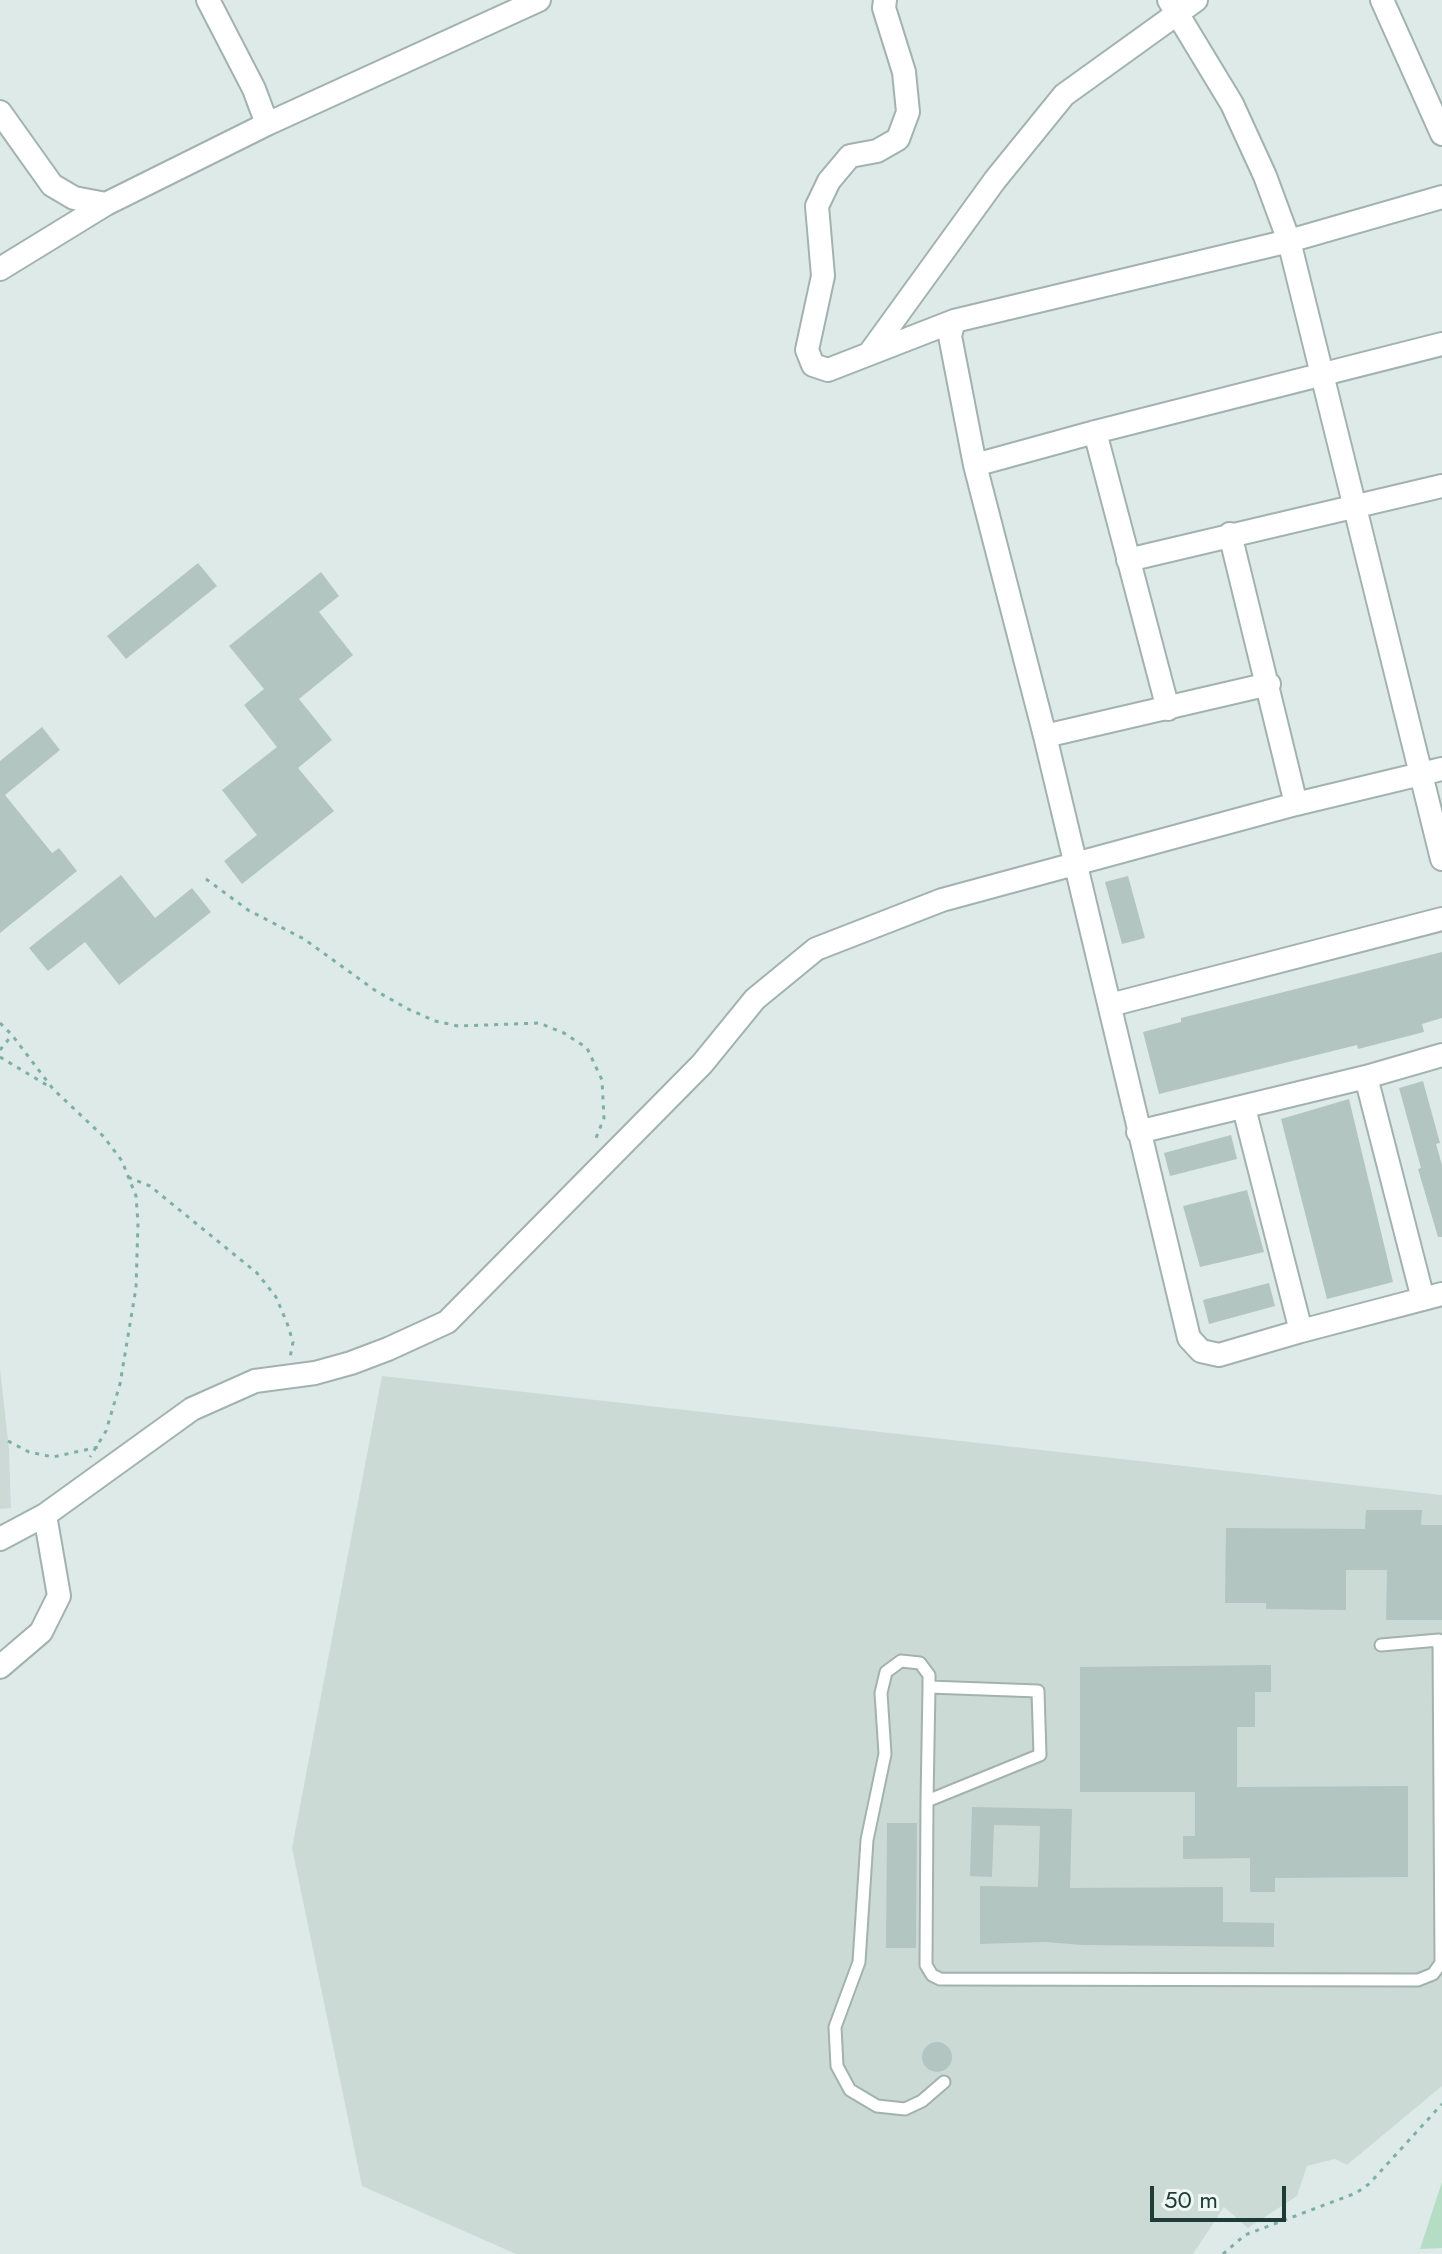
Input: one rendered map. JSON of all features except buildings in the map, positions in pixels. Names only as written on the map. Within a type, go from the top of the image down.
[{"type":"street","points":[[208,0],[254,89],[267,124]]},
{"type":"street","points":[[0,269],[106,204],[267,124],[539,0]]},
{"type":"street","points":[[885,0],[884,8],[904,72],[908,112],[898,139],[877,151],[850,156],[829,181],[817,206],[823,276],[807,350],[813,365],[828,370],[954,321],[1289,241],[1442,197]]},
{"type":"street","points":[[1382,0],[1442,134]]},
{"type":"street","points":[[869,354],[995,180],[1064,95],[1181,4],[1265,176],[1289,241],[1355,505],[1432,772],[1442,859]]},
{"type":"street","points":[[0,112],[52,185],[74,198],[106,204]]},
{"type":"street","points":[[954,321],[950,336],[975,465],[1045,736],[1189,1338],[1201,1351],[1219,1355],[1432,1297],[1366,1077]]},
{"type":"street","points":[[975,465],[1442,344]]},
{"type":"street","points":[[1095,432],[1168,709]]},
{"type":"street","points":[[1128,560],[1442,486]]},
{"type":"street","points":[[1230,534],[1296,804]]},
{"type":"street","points":[[1045,736],[1269,684]]},
{"type":"street","points":[[0,1539],[45,1515],[192,1409],[255,1381],[315,1373],[351,1363],[447,1322],[702,1064],[755,999],[816,949],[942,900],[1296,804],[1432,772]]},
{"type":"street","points":[[1110,1005],[1442,919]]},
{"type":"street","points":[[1138,1132],[1244,1108],[1442,1055]]},
{"type":"street","points":[[1244,1108],[1301,1331]]},
{"type":"street","points":[[0,1667],[41,1632],[59,1596],[45,1515]]},
{"type":"lane","points":[[944,2082],[922,2101],[905,2109],[877,2106],[850,2090],[837,2066],[835,2027],[859,1962],[867,1840],[885,1754],[881,1693],[886,1672],[901,1661],[920,1663],[929,1675],[926,1965],[932,1975],[940,1979],[1418,1980],[1433,1974],[1441,1963],[1440,1639],[1381,1645]]},
{"type":"lane","points":[[927,1801],[1040,1755],[1038,1691],[929,1687]]},
{"type":"path","points":[[206,879],[248,910],[304,939],[376,991],[435,1021],[458,1026],[539,1023],[564,1033],[587,1048],[602,1080],[604,1118],[592,1147]]},
{"type":"path","points":[[0,1023],[53,1089],[104,1137],[122,1161],[136,1196],[136,1288],[120,1384],[106,1431],[87,1461]]},
{"type":"path","points":[[0,1050],[12,1035]]},
{"type":"path","points":[[0,1057],[53,1089]]},
{"type":"path","points":[[128,1177],[150,1186],[257,1273],[276,1297],[293,1342],[290,1357],[283,1364]]},
{"type":"path","points":[[8,1441],[29,1452],[53,1457],[95,1450],[109,1444]]},
{"type":"path","points":[[1223,2254],[1245,2235],[1356,2193],[1369,2184],[1442,2104]]},
{"type":"shaded area","points":[[0,1369],[9,1449],[11,1508],[0,1509]]},
{"type":"shaded area","points":[[382,1376],[1442,1495],[1442,2086],[1347,2165],[1335,2159],[1307,2166],[1297,2196],[1248,2228],[1224,2207],[1193,2254],[516,2254],[362,2186],[292,1848]]},
{"type":"green space","points":[[1442,2182],[1442,2248],[1420,2249]]}]
